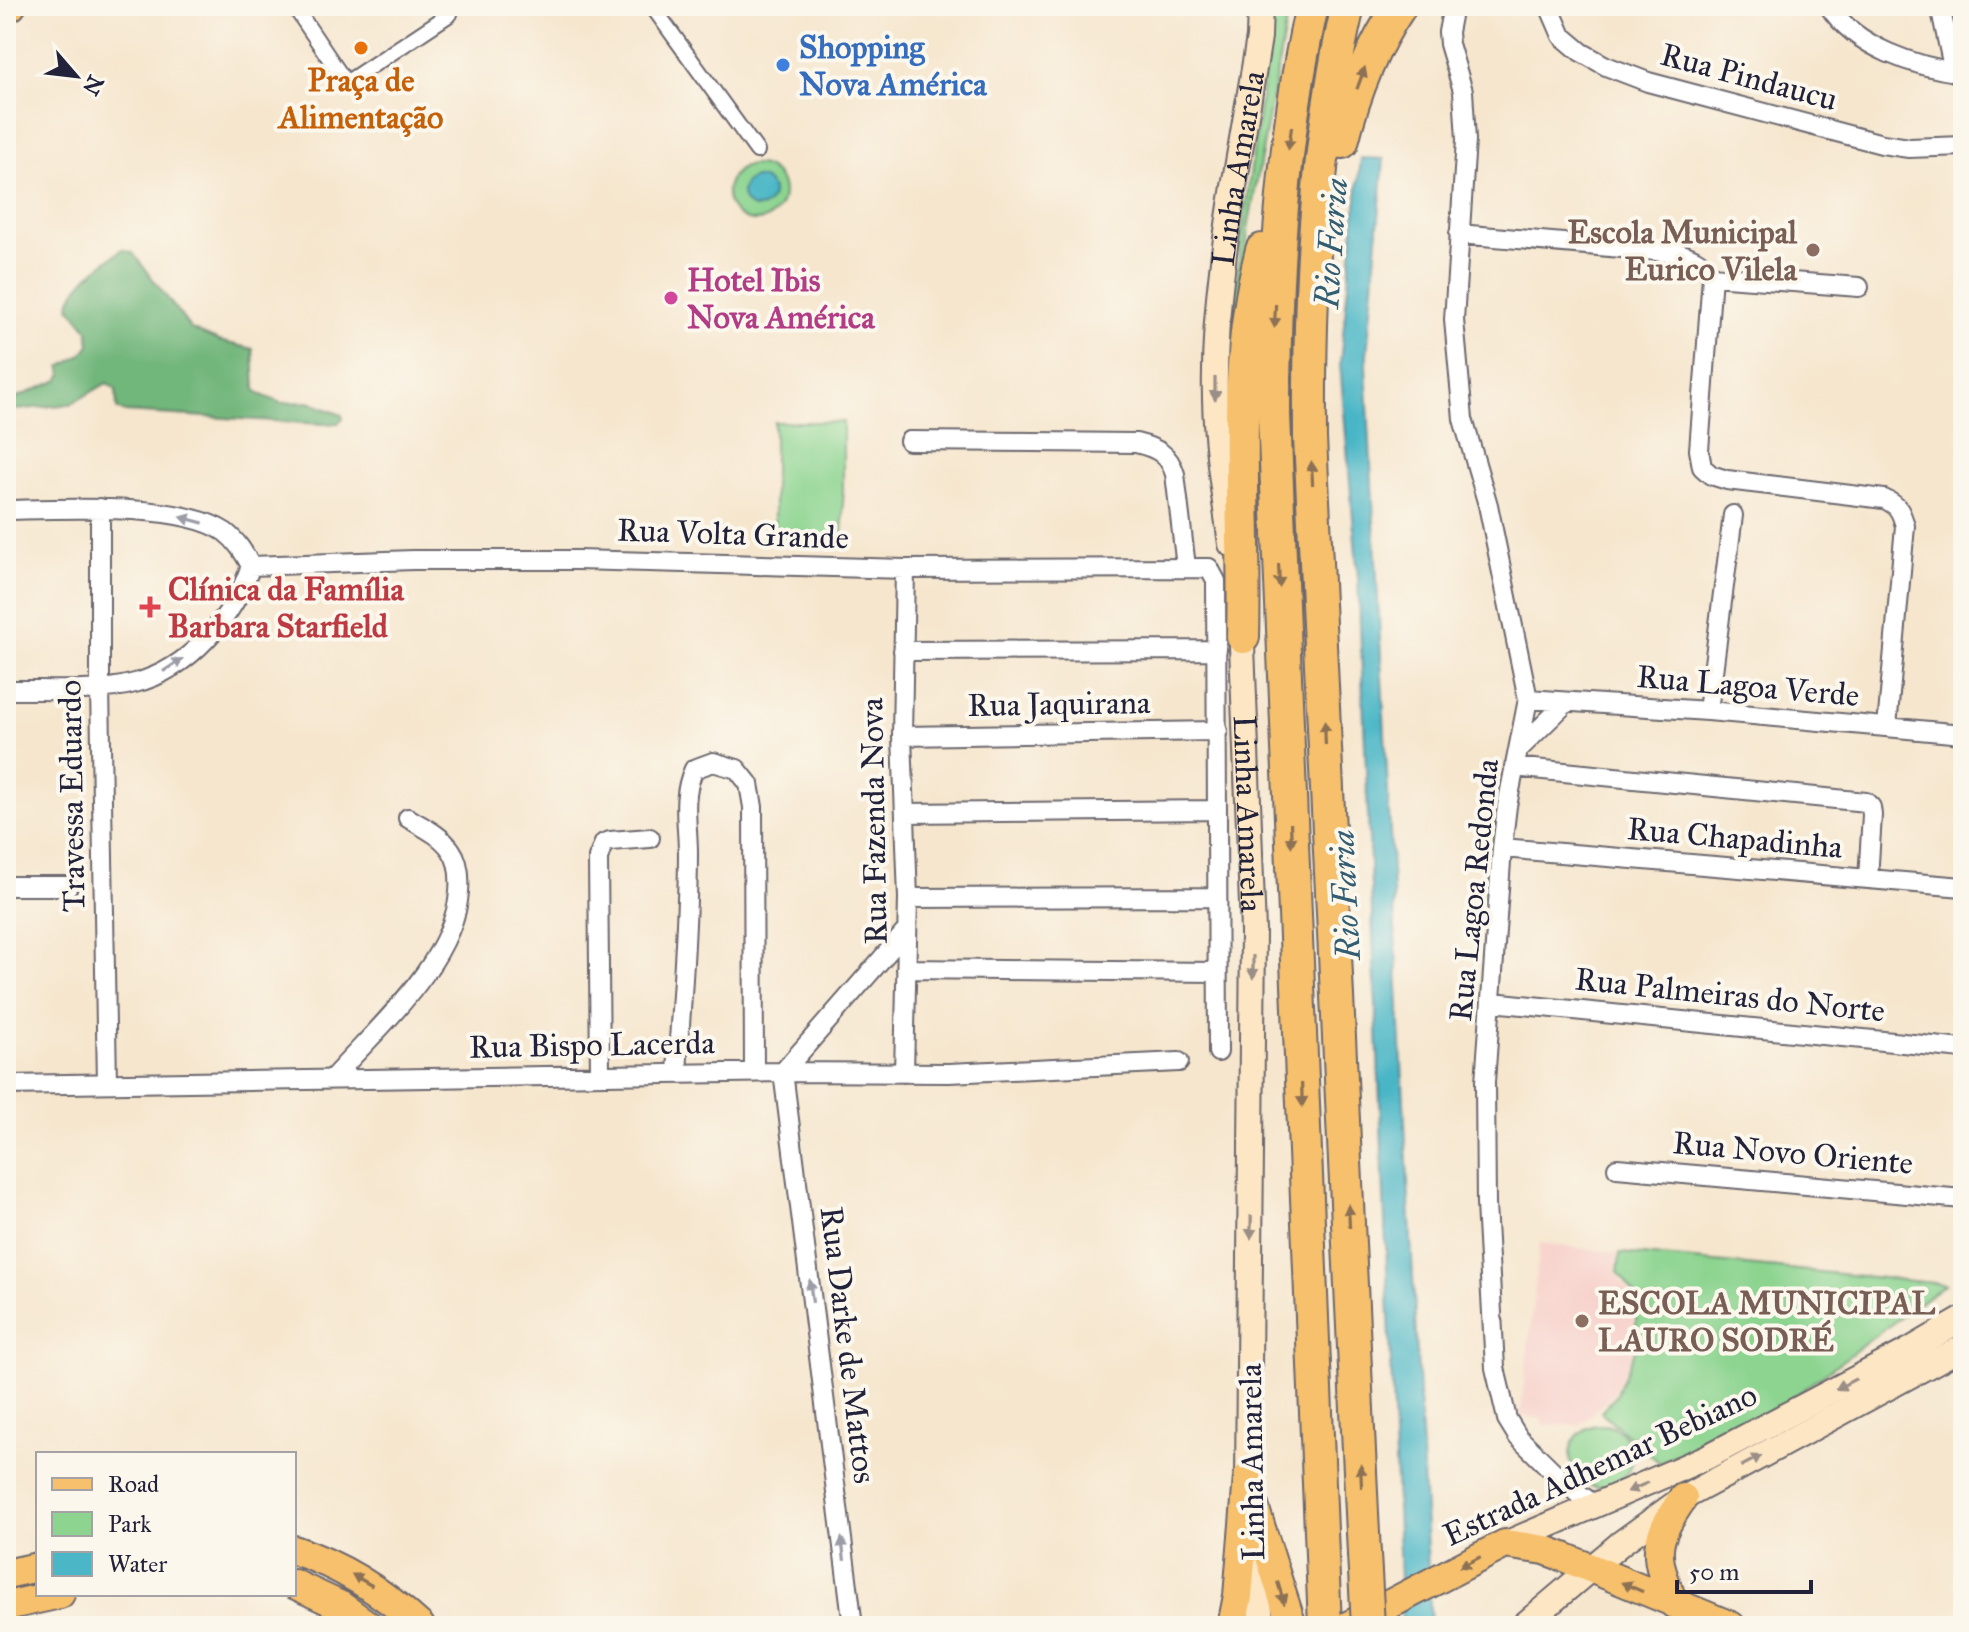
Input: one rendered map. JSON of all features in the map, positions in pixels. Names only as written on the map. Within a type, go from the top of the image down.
[{"type":"highway","name":"Linha Amarela","points":[[1312,6],[1284,182],[1274,327],[1276,508],[1325,1626]]},
{"type":"highway","points":[[1348,6],[1333,83],[1318,204],[1310,303],[1310,438],[1364,1554],[1378,1615]]},
{"type":"highway","points":[[1318,204],[1338,156],[1349,111],[1366,66],[1400,6]]},
{"type":"highway","points":[[1230,644],[1245,576],[1241,405],[1249,314],[1257,271],[1284,182]]},
{"type":"main road","name":"Linha Amarela","points":[[1260,6],[1259,37],[1220,286],[1216,354],[1230,644],[1253,931],[1248,1477],[1254,1506],[1254,1562],[1262,1626]]},
{"type":"main road","name":"Estrada Adhemar Bebiano","points":[[1348,1626],[1378,1615],[1434,1580],[1505,1544],[1707,1457],[1963,1319]]},
{"type":"main road","name":"Estrada Adhemar Bebiano","points":[[1523,1626],[1621,1543],[1683,1498],[1963,1347]]},
{"type":"main road","points":[[1232,1626],[1238,1596],[1248,1477]]},
{"type":"main road","points":[[1674,1604],[1661,1572],[1659,1541],[1663,1526],[1683,1498]]},
{"type":"main road","points":[[1254,1506],[1292,1626]]},
{"type":"main road","points":[[1505,1544],[1545,1550],[1731,1626]]},
{"type":"main road","points":[[296,1551],[320,1558],[373,1587],[420,1626]]},
{"type":"main road","points":[[6,1574],[36,1567]]},
{"type":"main road","points":[[296,1585],[340,1616],[369,1626]]},
{"type":"main road","points":[[6,1606],[51,1596]]},
{"type":"street","points":[[294,6],[346,83],[450,14],[444,6]]},
{"type":"street","points":[[652,6],[757,151]]},
{"type":"street","name":"Rua Lagoa Redonda","points":[[1453,6],[1449,44],[1463,91],[1466,140],[1454,320],[1463,419],[1488,505],[1528,699],[1502,848],[1485,1082],[1495,1368],[1500,1396],[1513,1428],[1532,1452],[1567,1485],[1585,1510]]},
{"type":"street","name":"Rua Pindaucu","points":[[1549,6],[1562,36],[1581,52],[1606,66],[1648,82],[1882,144],[1909,148],[1963,146]]},
{"type":"street","points":[[1829,6],[1835,16],[1867,41],[1904,60],[1958,72],[1940,6]]},
{"type":"street","points":[[1459,234],[1679,253],[1694,257],[1704,265],[1712,276],[1699,450],[1702,467],[1711,475],[1727,480],[1884,499],[1895,504],[1901,512],[1905,526],[1887,727]]},
{"type":"street","points":[[1712,276],[1859,287]]},
{"type":"street","points":[[909,441],[1136,443],[1151,446],[1171,462],[1175,474],[1186,567]]},
{"type":"street","points":[[6,510],[100,508],[167,514],[224,531],[240,546],[251,566],[244,587],[226,616],[182,661],[157,675],[134,684],[100,688],[6,690]]},
{"type":"street","name":"Travessa Eduardo","points":[[100,508],[107,1083]]},
{"type":"street","points":[[1708,711],[1733,515]]},
{"type":"street","name":"Rua Volta Grande","points":[[251,566],[413,560],[577,560],[905,569],[1206,567],[1213,571],[1230,644]]},
{"type":"street","name":"Rua Fazenda Nova","points":[[904,1073],[908,898],[902,736],[905,569]]},
{"type":"street","points":[[903,651],[1230,644],[1218,731],[1218,1052]]},
{"type":"street","name":"Rua Lagoa Verde","points":[[1528,699],[1708,711],[1963,734]]},
{"type":"street","points":[[1516,758],[1567,702]]},
{"type":"street","name":"Rua Jaquirana","points":[[902,736],[1218,731]]},
{"type":"street","points":[[1516,758],[1866,802],[1871,807],[1872,815],[1868,879]]},
{"type":"street","points":[[677,1074],[688,853],[685,799],[687,782],[694,769],[713,762],[737,769],[749,784],[753,807],[754,1073]]},
{"type":"street","points":[[905,813],[1217,810]]},
{"type":"street","points":[[331,1080],[429,970],[447,941],[458,911],[460,879],[453,852],[441,838],[408,818]]},
{"type":"street","points":[[600,1075],[598,858],[604,843],[650,838]]},
{"type":"street","name":"Rua Chapadinha","points":[[1502,848],[1963,887]]},
{"type":"street","points":[[6,886],[68,886]]},
{"type":"street","points":[[908,898],[1216,897]]},
{"type":"street","points":[[783,1072],[907,930]]},
{"type":"street","points":[[906,969],[1217,972]]},
{"type":"street","name":"Rua Palmeiras do Norte","points":[[1492,1002],[1963,1049]]},
{"type":"street","name":"Rua Bispo Lacerda","points":[[6,1085],[783,1072],[949,1073],[1179,1062]]},
{"type":"street","name":"Rua Darke de Mattos","points":[[783,1072],[853,1626]]},
{"type":"street","name":"Rua Novo Oriente","points":[[1617,1168],[1963,1199]]},
{"type":"shaded area","name":"ESCOLA MUNICIPAL LAURO SODRÉ","points":[[1540,1243],[1617,1253],[1615,1273],[1633,1296],[1634,1347],[1614,1394],[1579,1425],[1543,1425],[1543,1419],[1520,1416]]},
{"type":"green space","points":[[1274,6],[1289,6],[1248,228],[1236,358],[1230,354],[1240,247]]},
{"type":"green space","points":[[755,165],[775,173],[783,193],[775,213],[755,221],[735,213],[727,193],[735,173]]},
{"type":"green space","points":[[123,249],[133,253],[191,329],[219,341],[253,349],[255,389],[259,394],[281,403],[309,402],[342,415],[343,419],[338,423],[322,424],[125,412],[117,409],[116,390],[107,383],[71,404],[6,411],[6,402],[59,380],[61,367],[81,355],[90,345],[88,330],[69,306],[72,297],[83,281]]},
{"type":"green space","points":[[774,422],[843,422],[843,540],[774,540]]},
{"type":"green space","points":[[1620,1253],[1945,1284],[1784,1404],[1660,1463],[1601,1412],[1616,1396],[1637,1346],[1635,1294],[1618,1272]]},
{"type":"green space","points":[[1601,1425],[1613,1427],[1623,1434],[1630,1444],[1630,1468],[1623,1478],[1613,1485],[1601,1487],[1589,1485],[1579,1478],[1572,1468],[1570,1456],[1572,1444],[1579,1434],[1589,1427]]},
{"type":"water","points":[[1361,158],[1384,159],[1366,366],[1431,1626],[1402,1626],[1358,578],[1340,364]]},
{"type":"water","points":[[757,178],[768,182],[772,193],[768,204],[757,208],[746,204],[742,193],[746,182]]},
{"type":"place","name":"Praça de Alimentação","points":[[361,48]]},
{"type":"place","name":"Shopping Nova América","points":[[783,65]]},
{"type":"place","name":"Escola Municipal Eurico Vilela","points":[[1813,250]]},
{"type":"place","name":"Hotel Ibis Nova América","points":[[671,298]]},
{"type":"place","name":"Clínica da Família Barbara Starfield","points":[[150,607]]},
{"type":"place","name":"ESCOLA MUNICIPAL LAURO SODRÉ","points":[[1582,1321]]},
{"type":"water label","name":"Rio Faria","points":[[1331,243]]},
{"type":"water label","name":"Rio Faria","points":[[1345,895]]}]
